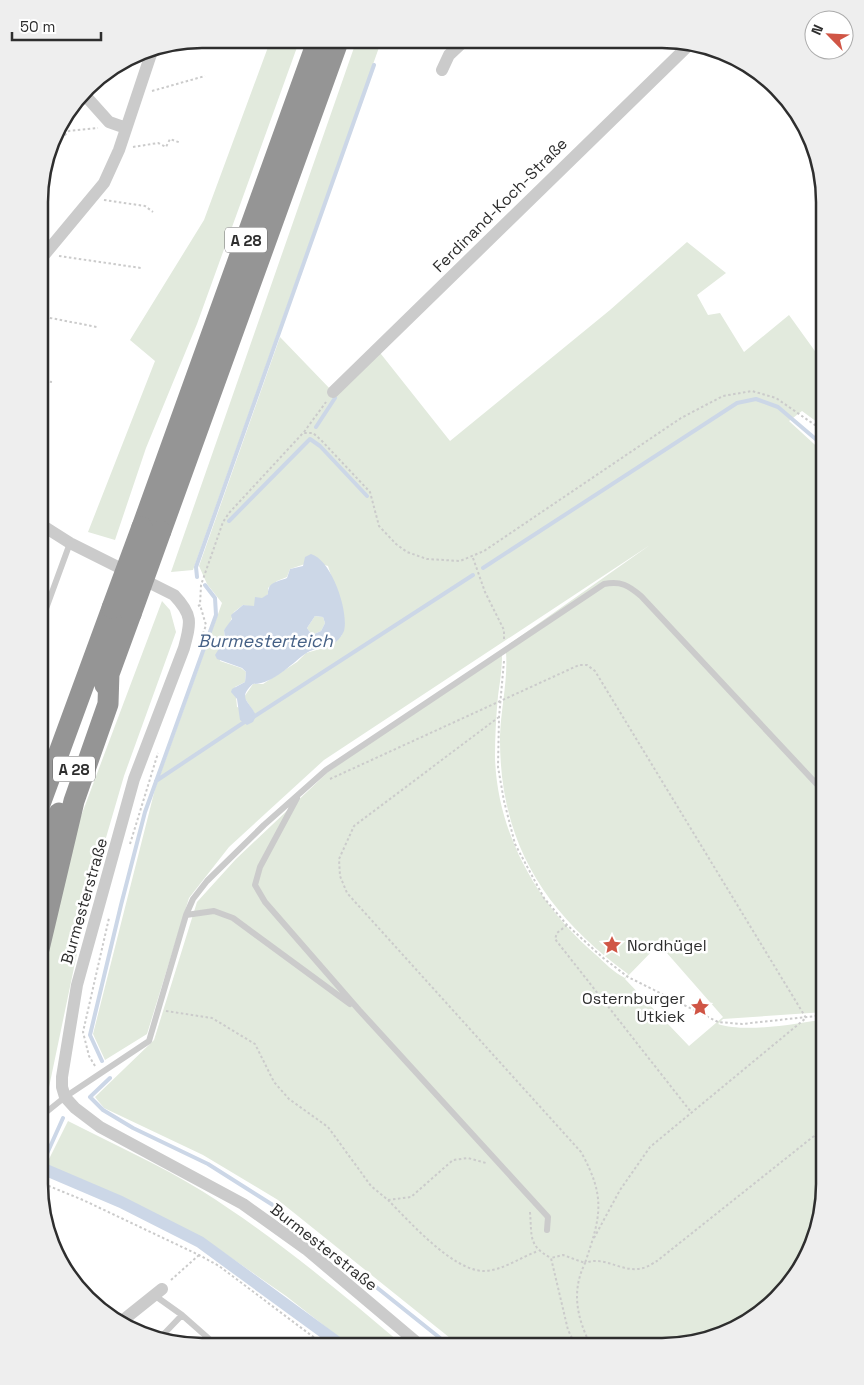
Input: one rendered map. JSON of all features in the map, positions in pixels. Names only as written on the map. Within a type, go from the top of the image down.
[{"type":"highway","name":"A 28","points":[[48,774],[122,611],[315,48]]},
{"type":"highway","name":"A 28","points":[[151,529],[336,48]]},
{"type":"highway","name":"A 28","points":[[48,841],[109,672],[122,611]]},
{"type":"highway","points":[[48,911],[74,800],[108,704],[109,672]]},
{"type":"street","points":[[442,70],[449,55],[456,48]]},
{"type":"street","name":"Ferdinand-Koch-Straße","points":[[334,392],[685,49]]},
{"type":"street","points":[[48,250],[104,183],[119,150],[151,56]]},
{"type":"street","points":[[88,98],[109,122],[126,128]]},
{"type":"street","points":[[48,529],[70,544],[174,596],[187,609]]},
{"type":"street","name":"Burmesterstraße","points":[[187,609],[190,628],[134,779],[77,984],[62,1087],[65,1096],[75,1108],[100,1126],[243,1204],[306,1249],[412,1338]]},
{"type":"street","points":[[126,1318],[158,1292]]},
{"type":"lane","points":[[48,603],[70,544]]},
{"type":"lane","points":[[48,1110],[65,1096],[149,1041],[160,1010],[186,915],[193,899],[207,882],[300,792],[326,770],[604,584],[617,581],[627,584],[641,596],[816,783]]},
{"type":"lane","points":[[300,792],[260,867],[255,885],[265,902],[359,1010],[548,1217],[547,1230]]},
{"type":"lane","points":[[186,915],[214,911],[233,918],[359,1010]]},
{"type":"lane","points":[[158,1292],[208,1338]]},
{"type":"lane","points":[[165,1333],[182,1315]]},
{"type":"path","points":[[138,94],[205,76]]},
{"type":"path","points":[[61,138],[69,130],[99,128],[109,122]]},
{"type":"path","points":[[119,150],[147,144],[166,146],[170,139],[181,143]]},
{"type":"path","points":[[92,198],[145,206],[153,212]]},
{"type":"path","points":[[48,258],[141,268]]},
{"type":"path","points":[[48,318],[97,327]]},
{"type":"path","points":[[48,381],[52,382]]},
{"type":"path","points":[[303,433],[313,433],[322,440],[370,492],[379,526],[396,544],[408,552],[426,559],[460,561],[472,558],[681,418],[723,396],[752,391],[776,398],[816,426]]},
{"type":"path","points":[[195,655],[206,625],[200,605],[201,585],[223,522],[229,513],[303,433],[334,392]]},
{"type":"path","points":[[472,558],[485,592],[504,630]]},
{"type":"path","points":[[187,609],[200,605]]},
{"type":"path","points":[[504,650],[505,670],[500,701],[498,767],[515,844],[544,898],[567,925],[602,957],[628,977],[718,1022],[742,1024],[816,1016]]},
{"type":"path","points":[[328,780],[579,665],[587,666],[595,672],[806,1018]]},
{"type":"path","points":[[499,717],[354,826],[340,859],[340,876],[347,893],[581,1152],[594,1175],[599,1192],[594,1238]]},
{"type":"path","points":[[128,852],[159,750]]},
{"type":"path","points":[[100,1074],[89,1056],[83,1032],[110,916]]},
{"type":"path","points":[[567,925],[557,933],[555,939],[690,1112]]},
{"type":"path","points":[[160,1010],[212,1018],[255,1044],[274,1082],[288,1099],[328,1127],[371,1186],[388,1200],[430,1242],[447,1255],[482,1271],[498,1268],[538,1251]]},
{"type":"path","points":[[587,1338],[582,1327],[576,1304],[577,1283],[594,1238],[620,1190],[650,1147],[806,1018]]},
{"type":"path","points":[[530,1208],[532,1242],[538,1251],[551,1258],[563,1254],[585,1263],[604,1261],[627,1269],[643,1268],[657,1261],[816,1134]]},
{"type":"path","points":[[388,1200],[411,1197],[453,1160],[468,1158],[487,1164]]},
{"type":"path","points":[[48,1186],[83,1200],[199,1255],[218,1266],[315,1338]]},
{"type":"path","points":[[158,1292],[199,1255]]},
{"type":"path","points":[[551,1258],[568,1330],[572,1338]]},
{"type":"shaded area","points":[[268,48],[297,48],[197,324],[146,448],[115,540],[88,532],[155,361],[130,340],[204,220]]},
{"type":"shaded area","points":[[354,48],[379,48],[193,570],[171,572]]},
{"type":"shaded area","points":[[687,242],[726,273],[697,295],[708,315],[720,313],[744,352],[789,315],[816,352],[816,421],[802,411],[789,421],[816,446],[816,1013],[723,1019],[718,1024],[729,1027],[756,1028],[816,1020],[816,1194],[814,1214],[801,1252],[791,1269],[764,1299],[740,1317],[722,1326],[693,1335],[663,1338],[450,1338],[278,1200],[203,1155],[104,1108],[95,1097],[154,1040],[197,902],[236,859],[328,772],[650,545],[324,760],[229,847],[189,898],[147,1034],[105,1060],[93,1034],[155,789],[222,603],[207,584],[199,566],[280,337],[333,392],[377,349],[450,441],[610,310]],"holes":[[[305,559],[328,566],[344,616],[342,635],[327,647],[306,653],[297,662],[263,684],[253,684],[244,697],[254,712],[237,707],[235,687],[245,682],[246,672],[241,668],[220,661],[219,646],[225,639],[224,630],[229,625],[234,612],[243,605],[254,607],[259,598],[262,599],[268,594],[268,588],[277,581],[287,577],[290,569],[305,564]],[[506,652],[500,736],[502,774],[508,809],[518,842],[532,872],[550,899],[572,926],[628,974],[625,978],[613,970],[574,935],[539,890],[524,866],[512,840],[503,813],[495,757],[495,734],[502,655]],[[659,944],[723,1017],[689,1046],[625,979]]]},
{"type":"shaded area","points":[[162,601],[170,610],[176,632],[124,776],[89,896],[48,1092],[48,953],[72,840]]},
{"type":"shaded area","points":[[315,616],[323,617],[325,623],[321,631],[312,635],[307,628]]},
{"type":"shaded area","points":[[68,1121],[170,1172],[255,1227],[306,1265],[394,1338],[340,1338],[286,1296],[210,1243],[132,1202],[48,1166],[48,1161]]},
{"type":"water","name":"Burmesterteich","points":[[311,554],[319,558],[332,576],[344,612],[344,631],[336,642],[310,651],[281,673],[267,681],[253,684],[248,689],[245,697],[256,716],[253,722],[247,725],[240,720],[237,699],[231,692],[232,689],[245,682],[246,672],[242,668],[217,659],[215,655],[225,639],[224,630],[232,619],[231,615],[243,605],[254,606],[255,597],[262,598],[268,594],[272,584],[287,578],[290,569],[303,566],[305,557]],"holes":[[[315,616],[323,617],[325,623],[321,631],[312,635],[307,628]]]},
{"type":"waterway","points":[[197,577],[196,567],[374,65]]},
{"type":"waterway","points":[[316,427],[335,398]]},
{"type":"waterway","points":[[483,568],[737,403],[756,399],[778,407],[816,439]]},
{"type":"waterway","points":[[229,521],[310,439],[320,446],[367,496]]},
{"type":"waterway","points":[[252,718],[473,575]]},
{"type":"waterway","points":[[102,1061],[90,1035],[145,812],[216,615],[215,598],[205,585]]},
{"type":"waterway","points":[[156,781],[246,721]]},
{"type":"waterway","points":[[110,1078],[90,1097],[103,1110],[133,1128],[208,1164],[276,1207],[440,1338]]},
{"type":"waterway","points":[[48,1151],[63,1118]]},
{"type":"waterway","points":[[48,1171],[121,1202],[200,1242],[331,1338]]},
{"type":"place","name":"Nordhügel","points":[[612,945]]},
{"type":"place","name":"Osternburger Utkiek","points":[[700,1007]]}]
